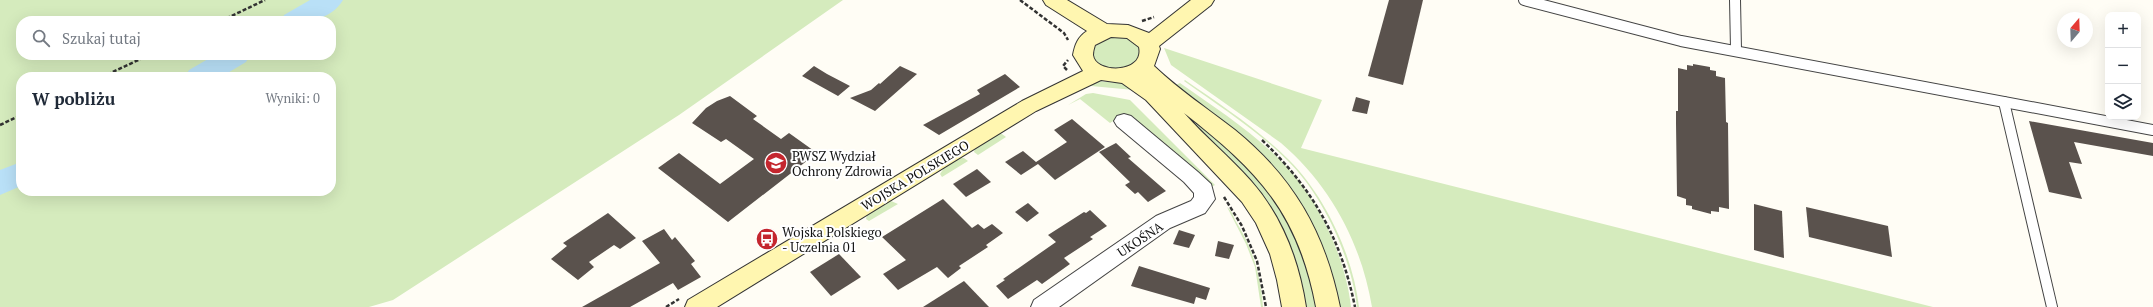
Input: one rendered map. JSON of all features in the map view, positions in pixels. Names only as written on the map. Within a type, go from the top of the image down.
[{"type":"main road","points":[[1047,0],[1083,35],[1089,58],[1113,76],[1134,71],[1150,54],[1141,39],[1118,30],[1104,31],[1093,36],[1089,58]]},
{"type":"main road","points":[[1053,0],[1104,31]]},
{"type":"main road","points":[[1141,39],[1201,2]]},
{"type":"main road","name":"WOJSKA POLSKIEGO","points":[[697,307],[1029,106],[1067,89],[1089,58]]},
{"type":"main road","points":[[1134,71],[1146,86],[1230,173],[1256,204],[1271,228],[1282,255],[1294,307]]},
{"type":"main road","points":[[1134,71],[1156,80],[1246,154],[1280,188],[1302,223],[1315,254],[1328,307]]},
{"type":"street","name":"UKOŚNA","points":[[1042,307],[1163,222],[1198,207],[1205,199],[1204,190],[1191,177],[1124,121]]},
{"type":"lane","points":[[1524,0],[1681,40],[1736,49],[2153,130]]},
{"type":"lane","points":[[1735,0],[1736,49]]},
{"type":"lane","points":[[2004,102],[2052,307]]},
{"type":"path","points":[[232,16],[266,0]]},
{"type":"path","points":[[113,72],[138,60]]},
{"type":"path","points":[[0,125],[16,117]]},
{"type":"green space","points":[[0,0],[843,0],[679,115],[393,300],[369,307],[0,307]]},
{"type":"green space","points":[[1112,36],[1129,39],[1139,47],[1141,51],[1137,62],[1129,67],[1123,68],[1113,68],[1098,63],[1094,58],[1093,53],[1095,47]]},
{"type":"green space","points":[[1164,48],[1322,100],[1301,148],[1933,307],[1372,307],[1367,283],[1352,238],[1329,197],[1315,178],[1281,143],[1171,65]]},
{"type":"green space","points":[[1185,80],[1265,138],[1289,160],[1315,191],[1336,228],[1344,248],[1351,268],[1359,307],[1357,307],[1349,268],[1334,229],[1313,192],[1301,176],[1288,161],[1264,139],[1184,81]]},
{"type":"green space","points":[[1098,81],[1129,84],[1134,90],[1091,86],[1087,83]]},
{"type":"green space","points":[[1180,83],[1249,133],[1275,155],[1299,181],[1330,232],[1344,270],[1351,307],[1338,307],[1334,281],[1317,235],[1171,87]]},
{"type":"green space","points":[[1163,91],[1239,157],[1263,181],[1301,244],[1317,307],[1304,307],[1298,271]]},
{"type":"green space","points":[[1093,93],[1130,100],[1215,185],[1211,187],[1124,114],[1110,123],[1080,99],[1068,105],[1086,94]]},
{"type":"green space","points":[[998,134],[1002,134],[1006,137],[978,155],[974,152],[975,148]]},
{"type":"green space","points":[[959,158],[964,158],[968,161],[942,177],[940,174],[944,168]]},
{"type":"green space","points":[[891,201],[898,204],[869,221],[866,219],[867,215]]},
{"type":"green space","points":[[1227,207],[1241,230],[1255,262],[1263,307],[1261,307],[1255,267],[1246,244]]},
{"type":"building","points":[[1389,0],[1423,0],[1403,85],[1368,76]]},
{"type":"building","points":[[1693,64],[1710,67],[1710,70],[1716,71],[1716,76],[1725,78],[1726,122],[1728,123],[1729,209],[1719,207],[1719,212],[1711,211],[1711,214],[1692,209],[1692,206],[1686,205],[1686,199],[1677,196],[1676,111],[1678,111],[1678,68],[1687,70],[1687,65],[1693,66]]},
{"type":"building","points":[[814,66],[850,86],[838,96],[802,76]]},
{"type":"building","points":[[900,66],[917,74],[875,111],[850,98],[871,90]]},
{"type":"building","points":[[1005,74],[1020,87],[939,135],[923,125],[980,94],[977,90]]},
{"type":"building","name":"PWSZ Wydział Ochrony Zdrowia","points":[[730,96],[757,116],[753,119],[781,139],[789,133],[817,153],[728,222],[658,168],[679,153],[720,184],[754,159],[726,139],[721,142],[692,123],[706,108],[717,101]]},
{"type":"building","points":[[1356,97],[1370,101],[1367,114],[1352,111]]},
{"type":"building","points":[[1072,119],[1105,147],[1055,180],[1038,164],[1021,175],[1005,162],[1023,151],[1036,162],[1067,142],[1054,130]]},
{"type":"building","points":[[2029,121],[2153,143],[2153,156],[2074,142],[2082,164],[2069,162],[2082,199],[2049,192]]},
{"type":"building","points":[[1116,143],[1131,157],[1128,158],[1166,191],[1148,202],[1138,192],[1135,194],[1125,185],[1130,182],[1099,152]]},
{"type":"building","points":[[977,169],[991,182],[966,197],[953,184]]},
{"type":"building","points":[[943,199],[972,228],[978,224],[984,229],[992,224],[1003,233],[986,245],[988,247],[959,266],[961,268],[948,278],[937,267],[898,290],[883,274],[906,260],[882,237]]},
{"type":"building","points":[[1028,203],[1039,213],[1027,222],[1015,212]]},
{"type":"building","points":[[1754,204],[1782,211],[1784,258],[1754,250]]},
{"type":"building","points":[[1806,207],[1888,226],[1892,257],[1809,237]]},
{"type":"building","points":[[1090,210],[1107,226],[1090,237],[1093,239],[1064,258],[1070,264],[1042,284],[1037,280],[1008,299],[996,286],[1005,280],[1003,279],[1056,242],[1048,235],[1084,212],[1086,213]]},
{"type":"building","points":[[608,213],[636,238],[620,249],[614,245],[589,262],[594,267],[578,280],[551,259],[567,246],[563,243]]},
{"type":"building","points":[[664,229],[672,240],[675,237],[695,261],[691,264],[701,277],[678,290],[673,283],[630,307],[582,307],[660,263],[642,241]]},
{"type":"building","points":[[1179,230],[1195,235],[1189,248],[1173,244]]},
{"type":"building","points":[[1218,241],[1234,245],[1229,259],[1215,256]]},
{"type":"building","points":[[839,254],[861,277],[831,296],[810,272]]},
{"type":"building","points":[[1139,266],[1210,288],[1206,300],[1196,297],[1194,304],[1131,286]]},
{"type":"building","points":[[964,281],[989,307],[923,307]]},
{"type":"waterway","points":[[303,16],[330,0]]},
{"type":"waterway","points":[[207,72],[228,60]]},
{"type":"waterway","points":[[0,183],[16,175]]},
{"type":"place","name":"PWSZ Wydział Ochrony Zdrowia","points":[[776,163]]},
{"type":"place","name":"Wojska Polskiego - Uczelnia 01","points":[[767,239]]}]
